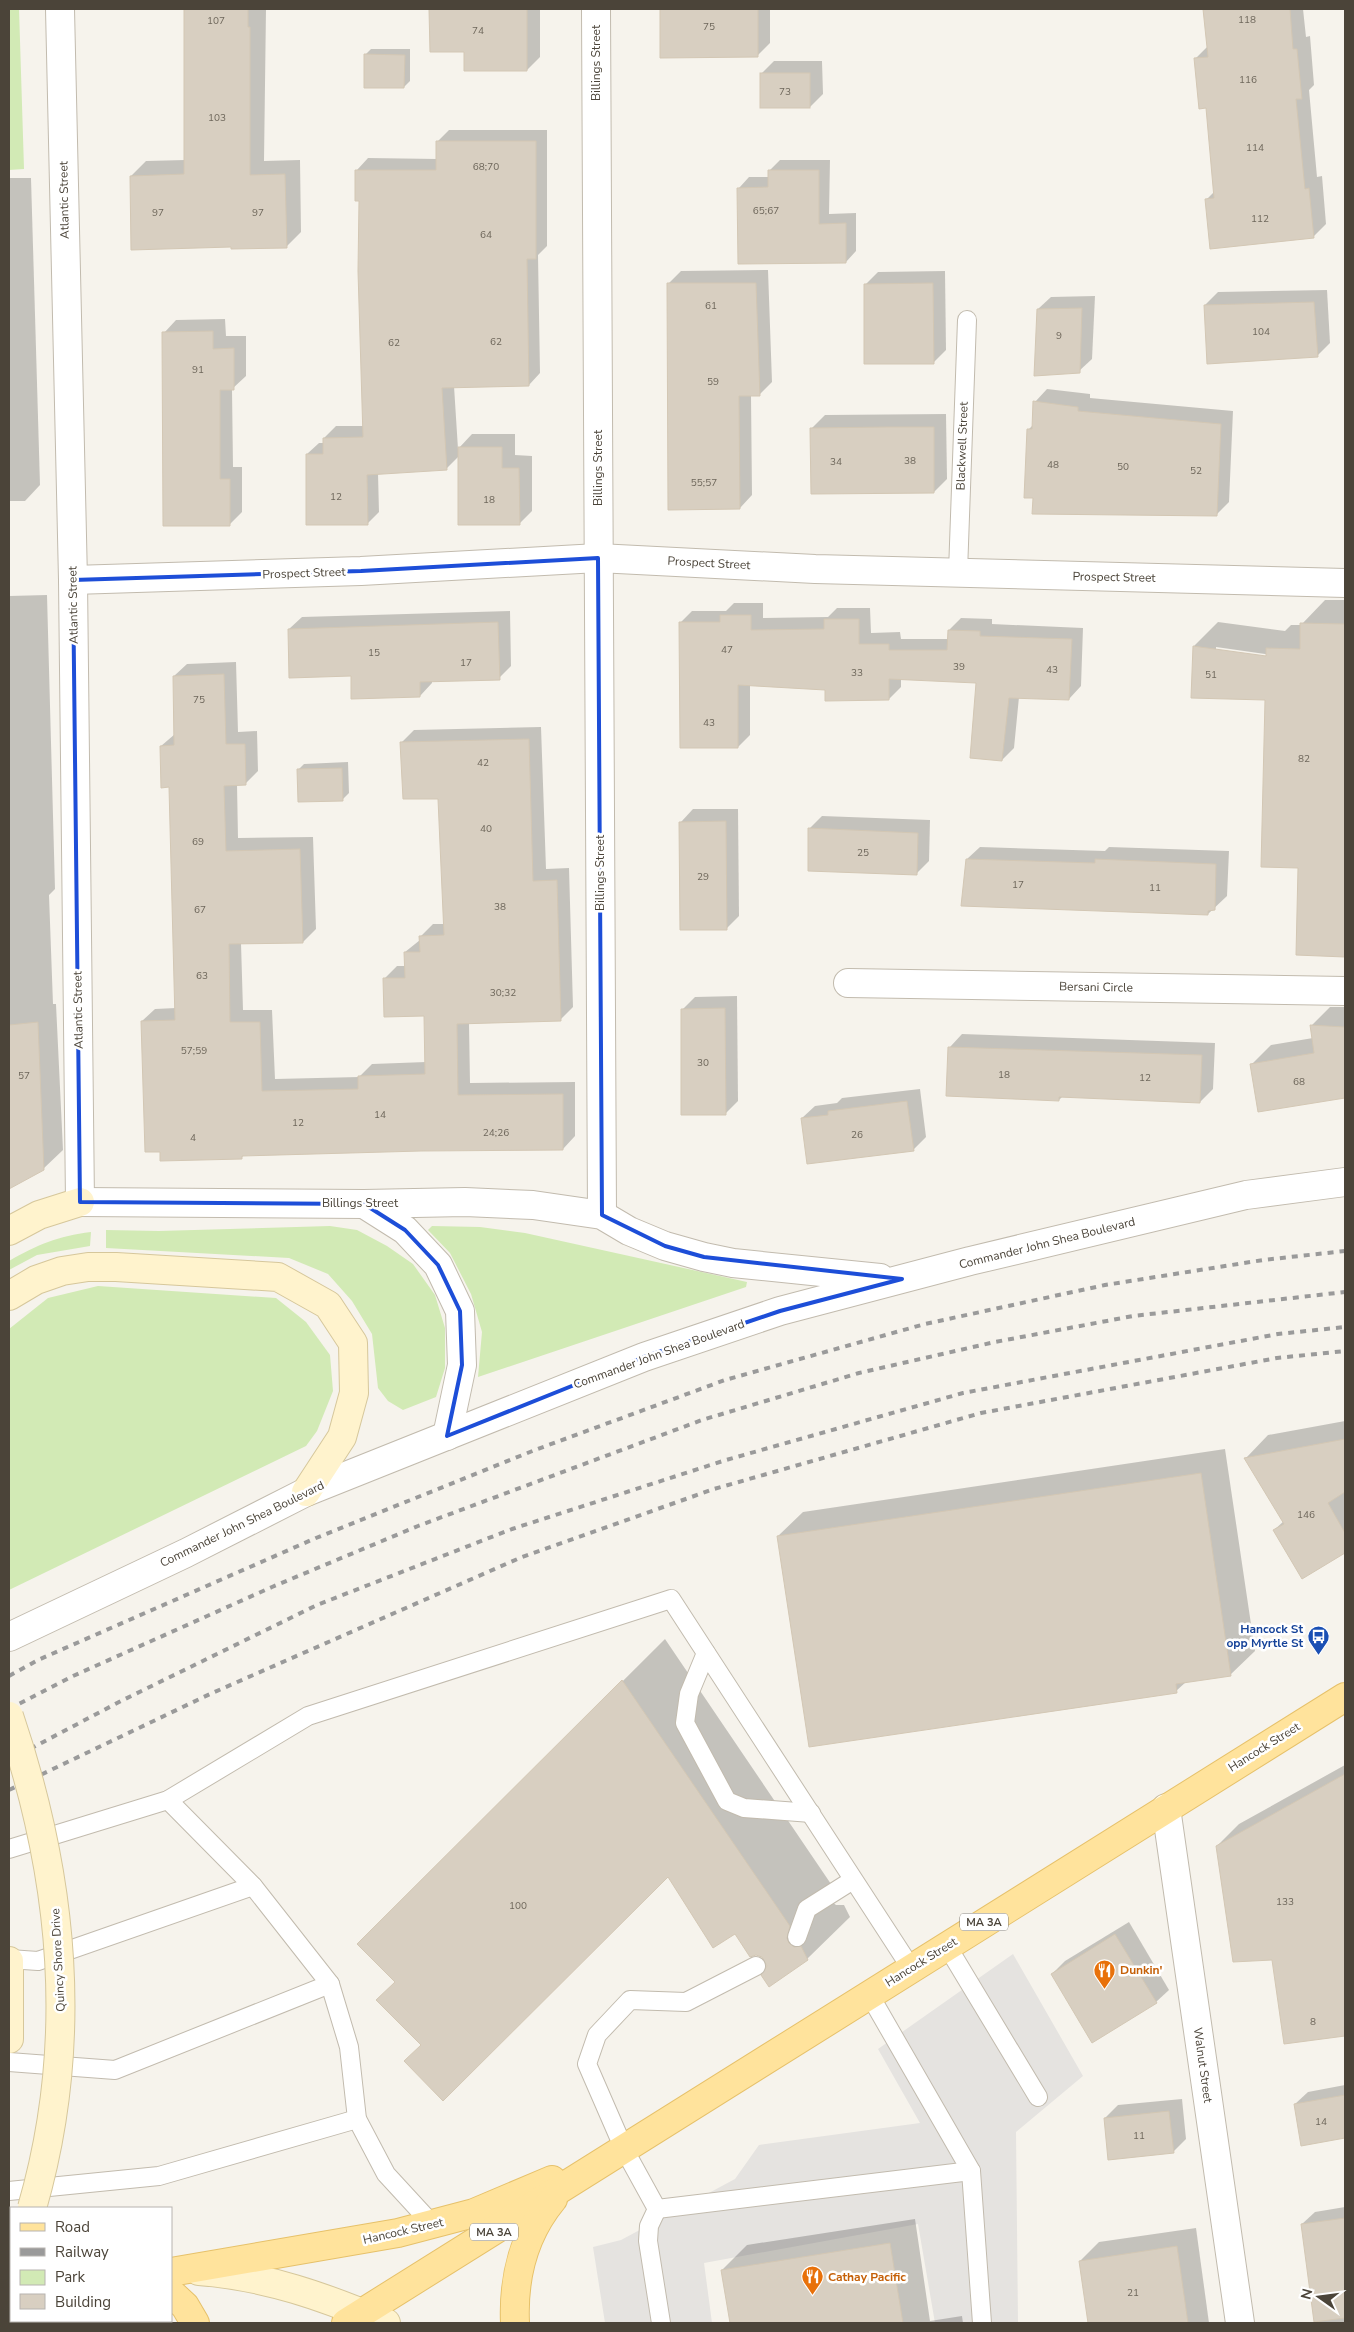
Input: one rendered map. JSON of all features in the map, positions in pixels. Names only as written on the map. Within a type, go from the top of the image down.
[{"type":"main road","points":[[9,1231],[39,1215],[80,1202]]},
{"type":"main road","points":[[9,1296],[36,1280],[62,1272],[88,1267],[116,1267],[278,1277],[328,1305],[353,1344],[354,1393],[342,1437],[306,1492]]},
{"type":"main road","name":"Hancock Street","points":[[365,2320],[624,2149],[1345,1697]]},
{"type":"main road","name":"Quincy Shore Drive","points":[[9,1716],[32,1792],[50,1870],[61,1976],[60,2048],[57,2085],[45,2155],[32,2207]]},
{"type":"main road","points":[[9,1960],[9,2039]]},
{"type":"main road","name":"Hancock Street","points":[[172,2279],[369,2240],[474,2213],[624,2149]]},
{"type":"main road","points":[[515,2323],[515,2291],[525,2248],[544,2210],[560,2190]]},
{"type":"main road","points":[[195,2323],[172,2279],[199,2271],[251,2277],[327,2298],[365,2320]]},
{"type":"street","name":"Atlantic Street","points":[[60,9],[73,580],[80,1202]]},
{"type":"street","name":"Billings Street","points":[[80,1202],[364,1204],[474,1202],[533,1205],[602,1215],[596,9]]},
{"type":"street","name":"Prospect Street","points":[[73,580],[361,571],[598,558],[815,568],[1345,583]]},
{"type":"street","name":"Bersani Circle","points":[[848,983],[1345,991]]},
{"type":"street","name":"Commander John Shea Boulevard","points":[[9,1637],[186,1553],[306,1492],[672,1348],[780,1311],[902,1279],[1246,1195],[1345,1182]]},
{"type":"street","points":[[364,1204],[405,1230],[438,1265],[460,1311],[462,1365],[446,1436]]},
{"type":"street","points":[[602,1215],[629,1231],[665,1246],[704,1257],[836,1274],[902,1279]]},
{"type":"street","name":"Walnut Street","points":[[1166,1808],[1240,2323]]},
{"type":"lane","name":"Blackwell Street","points":[[958,572],[967,320]]},
{"type":"lane","points":[[9,1849],[168,1800],[308,1716],[670,1599],[911,1968]]},
{"type":"lane","points":[[706,1653],[689,1694],[685,1723],[727,1801],[744,1808],[810,1813]]},
{"type":"lane","points":[[168,1800],[253,1886],[330,1984],[349,2047],[357,2119],[386,2174],[432,2224]]},
{"type":"lane","points":[[797,1937],[807,1909],[853,1880]]},
{"type":"lane","points":[[9,1960],[38,1961],[253,1886]]},
{"type":"lane","points":[[947,1946],[1038,2097]]},
{"type":"lane","points":[[657,2208],[624,2149],[587,2064],[597,2035],[630,2000],[686,2002],[756,1966]]},
{"type":"lane","points":[[9,2062],[115,2070],[330,1984]]},
{"type":"lane","points":[[869,1994],[971,2171],[982,2323]]},
{"type":"lane","points":[[9,2191],[159,2176],[357,2119]]},
{"type":"lane","points":[[657,2208],[971,2171]]},
{"type":"lane","points":[[657,2208],[648,2226],[648,2241],[661,2323]]},
{"type":"highlighted area","points":[[598,558],[602,1215],[665,1246],[704,1257],[902,1279],[780,1311],[644,1357],[447,1436],[462,1365],[460,1311],[438,1265],[405,1230],[364,1204],[80,1202],[73,580],[361,571]]},
{"type":"green space","points":[[9,9],[19,9],[24,169],[9,170]]},
{"type":"green space","points":[[330,1226],[357,1230],[387,1246],[413,1264],[435,1295],[445,1328],[445,1368],[436,1397],[403,1410],[388,1401],[378,1388],[372,1334],[352,1301],[328,1274],[289,1258],[106,1248],[106,1230],[159,1231]]},
{"type":"green space","points":[[432,1226],[480,1227],[525,1233],[747,1282],[746,1287],[478,1377],[482,1332],[471,1294],[450,1253],[428,1230]]},
{"type":"green space","points":[[91,1232],[90,1246],[37,1255],[9,1270],[9,1261],[29,1250],[68,1236]]},
{"type":"green space","points":[[98,1286],[276,1298],[306,1322],[330,1355],[333,1391],[317,1431],[306,1446],[9,1590],[9,1329],[48,1298]]},
{"type":"shaded area","points":[[1013,1954],[1083,2076],[1016,2132],[1018,2323],[935,2323],[918,2224],[704,2263],[712,2323],[605,2323],[593,2247],[621,2240],[735,2179],[759,2145],[920,2123],[878,2049]]},
{"type":"building","points":[[184,9],[248,9],[248,27],[250,27],[250,175],[285,174],[287,248],[231,249],[231,247],[131,250],[130,176],[184,174]]},
{"type":"building","points":[[429,9],[527,9],[527,71],[464,71],[464,52],[430,52]]},
{"type":"building","points":[[660,9],[758,9],[758,57],[660,58]]},
{"type":"building","points":[[1203,9],[1290,9],[1293,49],[1297,49],[1302,99],[1296,99],[1305,189],[1309,188],[1314,238],[1210,249],[1205,199],[1214,198],[1206,108],[1199,109],[1194,58],[1208,57]]},
{"type":"building","points":[[364,54],[405,55],[404,88],[364,88]]},
{"type":"building","points":[[760,73],[810,73],[810,108],[760,108]]},
{"type":"building","points":[[436,141],[536,141],[536,259],[527,259],[529,386],[442,388],[447,470],[367,475],[368,525],[306,525],[306,454],[323,454],[323,438],[363,437],[358,271],[359,201],[355,201],[355,170],[436,170]]},
{"type":"building","points":[[768,170],[819,170],[819,224],[846,223],[846,263],[738,264],[737,188],[768,187]]},
{"type":"building","points":[[667,283],[756,283],[760,396],[739,396],[740,509],[668,510]]},
{"type":"building","points":[[933,283],[934,364],[864,364],[864,284]]},
{"type":"building","points":[[1314,302],[1318,357],[1207,364],[1204,305]]},
{"type":"building","points":[[1082,308],[1080,373],[1034,376],[1037,309]]},
{"type":"building","points":[[213,331],[213,349],[234,348],[234,390],[220,390],[220,479],[230,479],[230,526],[163,526],[162,332]]},
{"type":"building","points":[[1033,401],[1078,407],[1078,411],[1221,424],[1217,516],[1032,514],[1033,498],[1024,498],[1027,429],[1032,429]]},
{"type":"building","points":[[934,427],[934,493],[811,494],[810,428]]},
{"type":"building","points":[[458,447],[502,447],[502,468],[519,468],[520,525],[458,525]]},
{"type":"building","points":[[720,615],[751,615],[751,630],[824,629],[824,619],[859,619],[859,644],[889,644],[889,650],[947,650],[948,630],[980,631],[980,636],[1072,639],[1069,700],[1009,698],[1002,761],[970,758],[976,683],[889,679],[889,700],[825,701],[825,690],[738,685],[738,748],[680,748],[679,622],[720,622]]},
{"type":"building","points":[[498,622],[500,680],[420,682],[420,697],[351,699],[351,676],[289,678],[288,629]]},
{"type":"building","points":[[1300,623],[1345,624],[1345,957],[1296,955],[1298,868],[1261,867],[1265,700],[1191,698],[1193,646],[1266,656],[1266,648],[1300,649]]},
{"type":"building","points":[[224,674],[226,744],[245,744],[246,785],[224,786],[226,851],[300,849],[303,943],[229,944],[230,1022],[260,1022],[262,1091],[358,1089],[358,1076],[425,1074],[424,1016],[384,1017],[383,978],[405,978],[404,952],[420,952],[419,936],[444,935],[438,799],[403,799],[400,742],[529,739],[533,881],[557,880],[561,1021],[457,1024],[458,1095],[563,1094],[563,1150],[421,1151],[242,1156],[242,1159],[160,1161],[160,1152],[145,1152],[141,1021],[175,1020],[169,787],[161,788],[160,746],[174,745],[173,676]]},
{"type":"building","points":[[342,768],[343,801],[298,802],[297,769]]},
{"type":"building","points":[[726,821],[727,930],[680,930],[679,822]]},
{"type":"building","points":[[808,828],[918,833],[917,875],[808,871]]},
{"type":"building","points":[[966,859],[1095,863],[1095,859],[1216,864],[1215,910],[1208,911],[1208,915],[961,906]]},
{"type":"building","points":[[725,1008],[726,1115],[681,1115],[681,1009]]},
{"type":"building","points":[[38,1022],[44,1170],[9,1189],[9,1025]]},
{"type":"building","points":[[1310,1025],[1345,1027],[1345,1098],[1258,1112],[1250,1064],[1314,1053]]},
{"type":"building","points":[[948,1047],[1202,1055],[1200,1103],[1059,1097],[1059,1101],[946,1096]]},
{"type":"building","points":[[907,1101],[914,1151],[807,1164],[801,1118],[828,1115],[828,1111]]},
{"type":"building","points":[[1345,1439],[1345,1492],[1328,1503],[1345,1533],[1345,1553],[1302,1579],[1273,1530],[1284,1524],[1244,1458]]},
{"type":"building","points":[[1201,1473],[1231,1676],[1176,1684],[1177,1693],[809,1747],[777,1536]]},
{"type":"building","points":[[622,1680],[790,1926],[787,1938],[789,1943],[794,1947],[801,1946],[808,1960],[769,1987],[761,1975],[767,1966],[762,1957],[756,1955],[750,1957],[735,1934],[713,1948],[668,1877],[443,2101],[404,2061],[421,2045],[376,2000],[395,1982],[357,1944]]},
{"type":"building","points":[[1345,1774],[1345,2036],[1284,2044],[1272,1960],[1233,1962],[1216,1846]]},
{"type":"building","name":"Dunkin'","points":[[1115,1934],[1157,2003],[1092,2043],[1051,1974]]},
{"type":"building","points":[[1345,2095],[1345,2138],[1301,2146],[1294,2104]]},
{"type":"building","points":[[1169,2111],[1174,2153],[1108,2160],[1104,2118]]},
{"type":"building","points":[[1345,2218],[1345,2318],[1314,2322],[1301,2224]]},
{"type":"building","name":"Cathay Pacific","points":[[890,2243],[903,2323],[730,2323],[721,2270]]},
{"type":"building","points":[[1177,2246],[1188,2323],[1088,2323],[1079,2261]]},
{"type":"railway","points":[[9,1676],[38,1660],[316,1538],[535,1450],[725,1380],[925,1324],[1105,1285],[1263,1260],[1345,1251]]},
{"type":"railway","points":[[9,1709],[73,1676],[272,1587],[418,1526],[702,1420],[859,1373],[995,1342],[1133,1316],[1345,1292]]},
{"type":"railway","points":[[9,1760],[121,1701],[317,1605],[512,1529],[726,1460],[963,1393],[1278,1334],[1345,1327]]},
{"type":"railway","points":[[9,1790],[210,1694],[522,1557],[714,1489],[981,1413],[1277,1358],[1345,1351]]},
{"type":"place","name":"Hancock St opp Myrtle St","points":[[1319,1655]]},
{"type":"place","name":"Dunkin'","points":[[1104,1989]]},
{"type":"place","name":"Cathay Pacific","points":[[812,2296]]}]
